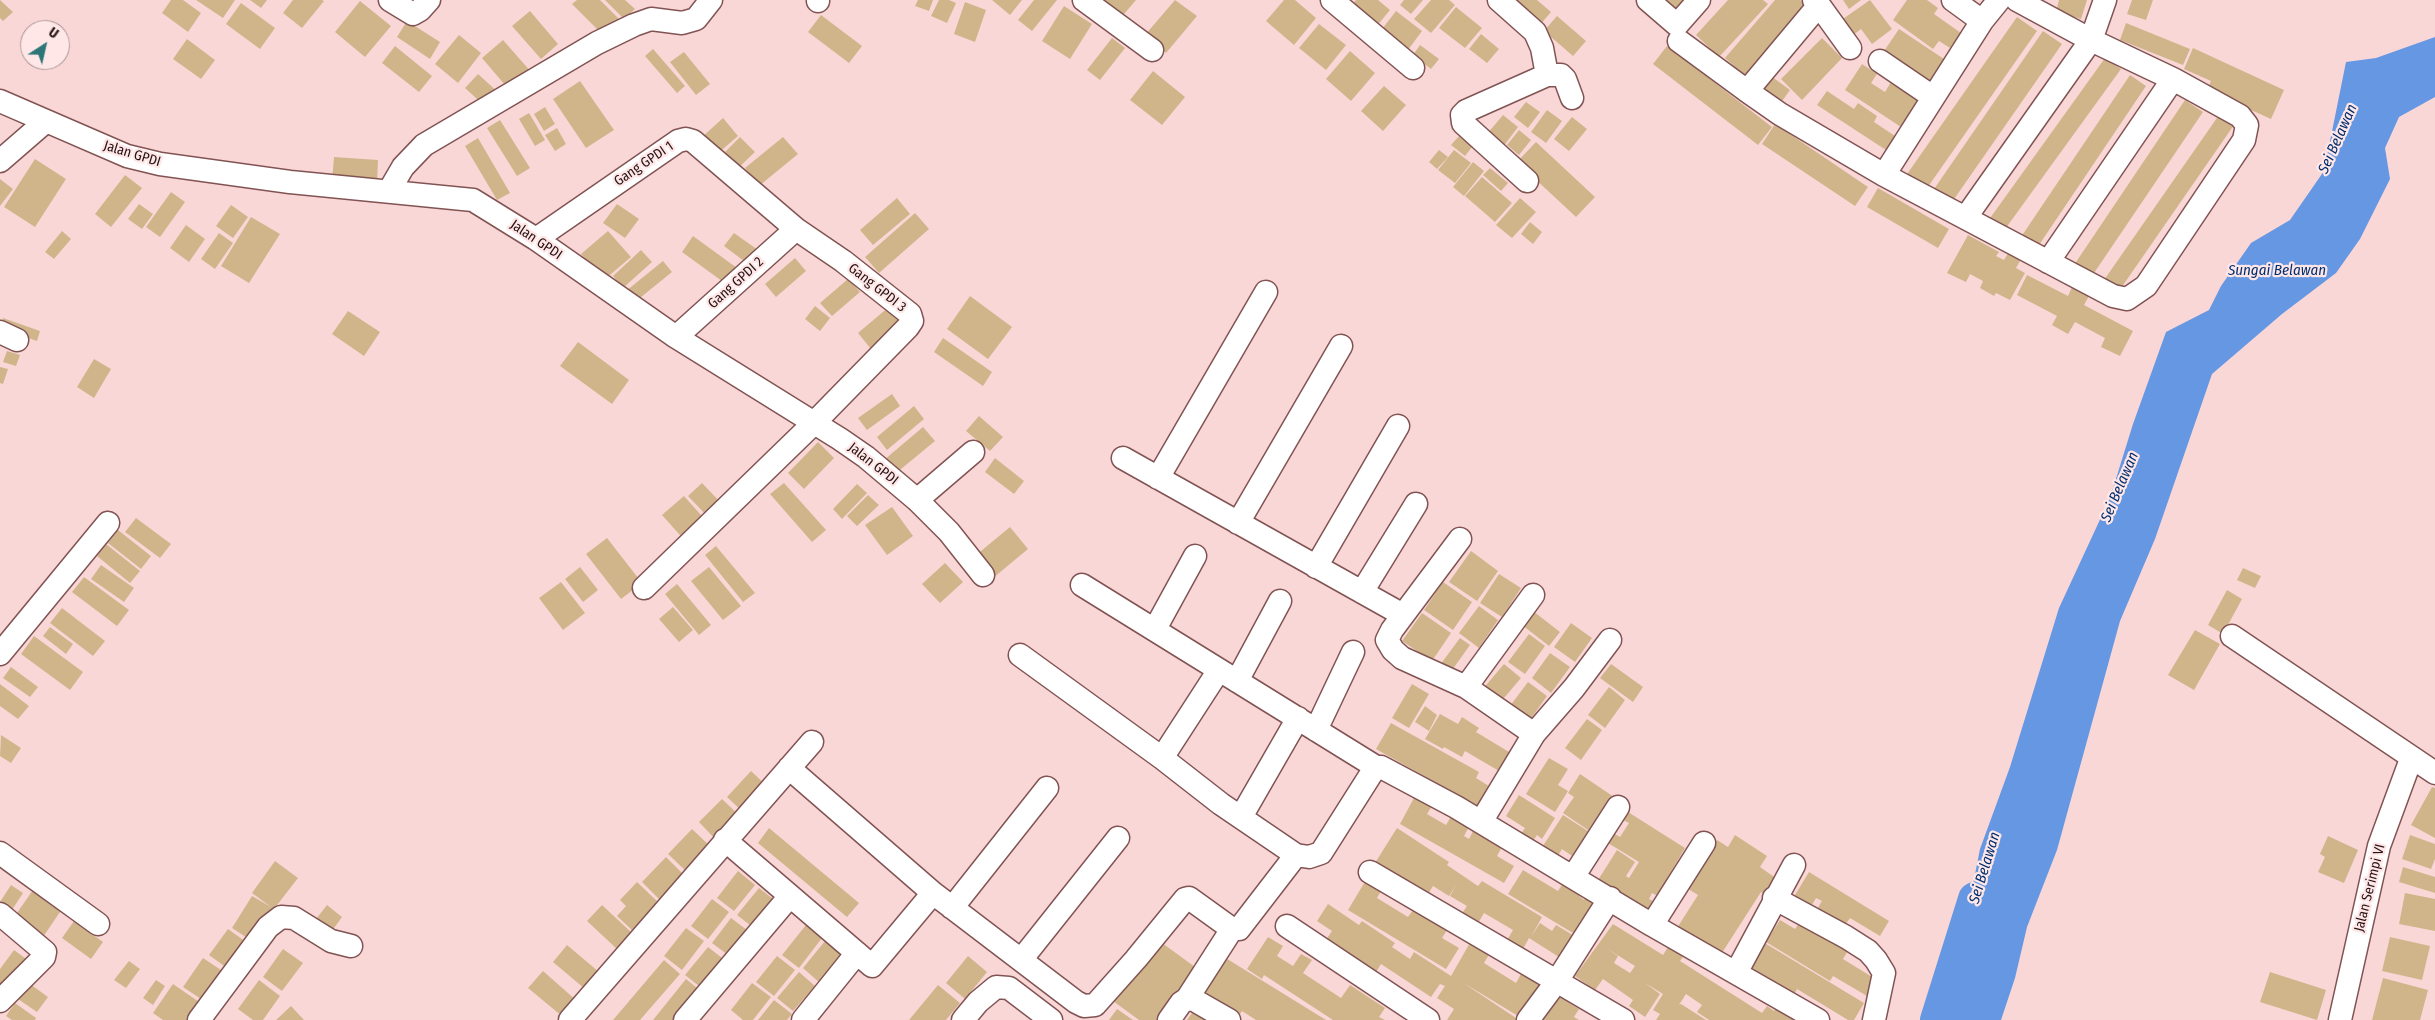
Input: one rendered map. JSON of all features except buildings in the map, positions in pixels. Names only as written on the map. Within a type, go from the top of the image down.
[{"type":"street","points":[[390,0],[413,14],[420,10],[429,0]]},
{"type":"street","points":[[388,191],[403,167],[424,145],[597,43],[634,24],[651,19],[682,23],[696,19],[711,0]]},
{"type":"street","points":[[1084,0],[1152,50]]},
{"type":"street","points":[[1332,0],[1412,68]]},
{"type":"street","points":[[1499,0],[1532,29],[1545,63],[1565,79],[1572,98]]},
{"type":"street","points":[[1648,0],[1677,25],[1699,0]]},
{"type":"street","points":[[1953,0],[1982,21]]},
{"type":"street","points":[[1884,175],[1982,21],[1999,0]]},
{"type":"street","points":[[1679,41],[1747,92],[1780,114],[1884,175],[2120,299],[2127,299],[2146,286],[2244,140],[2247,125],[2240,116],[2173,79],[2090,40],[2017,0]]},
{"type":"street","points":[[1966,217],[2090,40],[2105,0]]},
{"type":"street","points":[[1747,92],[1816,2],[1850,48]]},
{"type":"street","points":[[1880,62],[1933,97]]},
{"type":"street","points":[[1527,181],[1463,123],[1462,115],[1545,63]]},
{"type":"street","points":[[2048,262],[2173,79]]},
{"type":"street","name":"Jalan GPDI","points":[[0,101],[127,156],[160,164],[290,182],[473,200],[536,238],[676,336],[866,457],[917,500],[949,532],[983,575]]},
{"type":"street","points":[[0,160],[45,122]]},
{"type":"street","name":"Gang GPDI 1","points":[[536,238],[678,141],[686,139],[693,141],[796,229]]},
{"type":"street","name":"Gang GPDI 2","points":[[676,336],[796,229]]},
{"type":"street","name":"Gang GPDI 3","points":[[796,229],[898,302],[910,314],[912,321],[814,423]]},
{"type":"street","points":[[1158,478],[1266,292]]},
{"type":"street","points":[[1238,523],[1341,346]]},
{"type":"street","points":[[644,588],[814,423]]},
{"type":"street","points":[[1316,566],[1398,426]]},
{"type":"street","points":[[917,500],[973,452]]},
{"type":"street","points":[[1123,458],[1403,615]]},
{"type":"street","points":[[1362,592],[1416,504]]},
{"type":"street","points":[[0,654],[108,523]]},
{"type":"street","points":[[1460,540],[1403,615],[1387,640],[1393,650],[1402,658],[1466,687],[1534,734]]},
{"type":"street","points":[[1155,629],[1195,556]]},
{"type":"street","points":[[1082,585],[1376,767],[1398,774],[1610,898],[1652,925],[1818,1020]]},
{"type":"street","points":[[1466,687],[1533,595]]},
{"type":"street","points":[[1162,758],[1228,675],[1280,601]]},
{"type":"street","points":[[2232,636],[2411,759],[2435,773]]},
{"type":"street","points":[[1481,822],[1534,734],[1574,688],[1610,640]]},
{"type":"street","points":[[1316,730],[1352,652]]},
{"type":"street","points":[[1020,655],[1241,818],[1296,856],[1309,857],[1321,854],[1376,767]]},
{"type":"street","points":[[1241,818],[1298,718]]},
{"type":"street","points":[[570,1020],[812,742]]},
{"type":"street","name":"Jalan Serimpi VI","points":[[2340,1020],[2379,846],[2411,759]]},
{"type":"street","points":[[789,768],[933,893],[1076,1002],[1084,1006],[1094,1005],[1136,959],[1185,899],[1189,898],[1232,929],[1239,929],[1296,856]]},
{"type":"street","points":[[952,908],[1047,788]]},
{"type":"street","points":[[1573,877],[1618,807]]},
{"type":"street","points":[[1021,960],[1118,838]]},
{"type":"street","points":[[725,840],[872,966],[933,893]]},
{"type":"street","points":[[1652,925],[1704,844]]},
{"type":"street","points":[[0,852],[98,924]]},
{"type":"street","points":[[1736,973],[1774,898],[1794,865]]},
{"type":"street","points":[[1370,872],[1623,1020]]},
{"type":"street","points":[[685,1020],[790,896]]},
{"type":"street","points":[[1528,1020],[1557,981],[1610,898]]},
{"type":"street","points":[[1774,898],[1846,937],[1868,951],[1876,960],[1884,972],[1874,1020]]},
{"type":"street","points":[[0,914],[44,952],[44,957],[0,1001]]},
{"type":"street","points":[[199,1020],[268,927],[281,917],[294,918],[331,941],[351,946]]},
{"type":"street","points":[[1287,926],[1428,1020]]},
{"type":"street","points":[[1169,1020],[1181,1003],[1187,999],[1232,929]]},
{"type":"street","points":[[802,1020],[857,953]]},
{"type":"street","points":[[963,1020],[978,1002],[996,987],[1009,988],[1051,1020]]},
{"type":"street","points":[[1187,999],[1194,1000],[1229,1020]]},
{"type":"water","name":"Sungai Belawan","points":[[2435,37],[2435,97],[2399,117],[2385,148],[2390,179],[2360,239],[2336,273],[2282,314],[2212,374],[2155,539],[2120,621],[2057,850],[2027,927],[2015,978],[2001,1020],[1941,1020],[1959,955],[1980,849],[2010,767],[2059,608],[2110,498],[2133,424],[2166,332],[2209,310],[2221,286],[2251,243],[2290,220],[2324,171],[2346,62],[2376,58]]},
{"type":"waterway","name":"Sei Belawan","points":[[1937,1020],[1975,899]]}]
